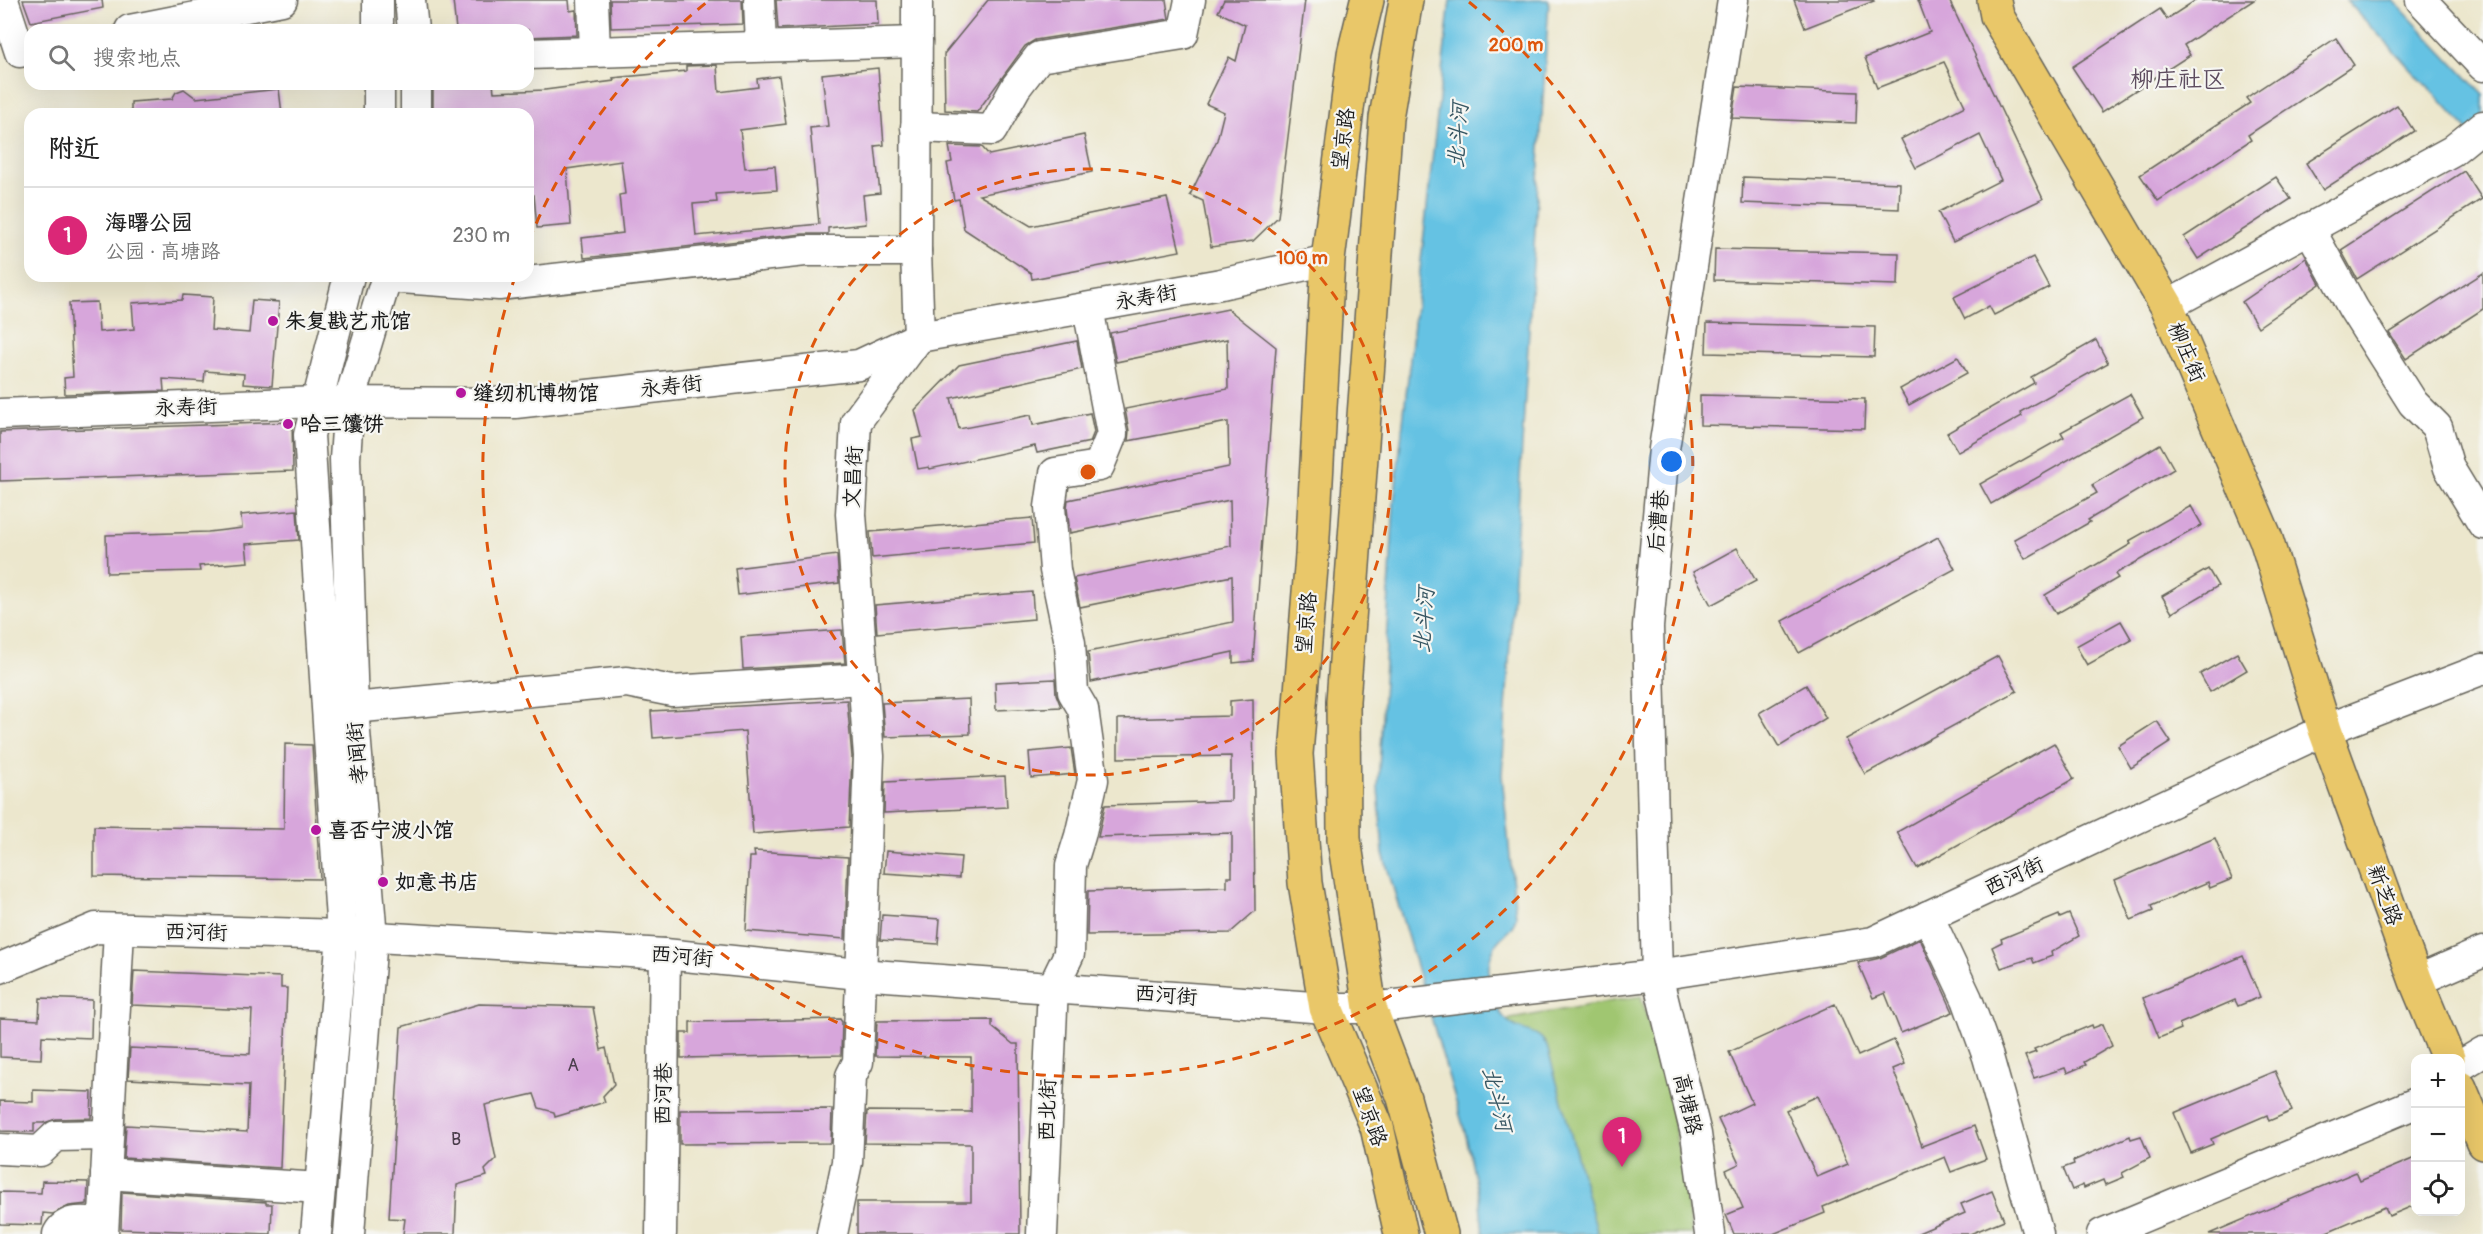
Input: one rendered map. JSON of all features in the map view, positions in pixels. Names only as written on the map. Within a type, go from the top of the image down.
[{"type":"main road","name":"望京路","points":[[1367,0],[1354,54],[1328,260],[1312,555],[1296,754],[1305,883],[1326,1008],[1377,1127],[1401,1234]]},
{"type":"main road","name":"望京路","points":[[1406,0],[1386,118],[1343,701],[1344,839],[1370,1008],[1404,1098],[1441,1234]]},
{"type":"main road","name":"柳庄街","points":[[1994,0],[1996,16],[2167,306],[2266,539],[2325,730]]},
{"type":"main road","name":"新芝路","points":[[2325,730],[2416,981],[2446,1054]]},
{"type":"main road","points":[[2465,1100],[2483,1143]]},
{"type":"street","points":[[3,0],[17,52]]},
{"type":"street","points":[[160,24],[282,0]]},
{"type":"street","points":[[378,0],[378,24]]},
{"type":"street","points":[[411,0],[413,24]]},
{"type":"street","points":[[593,0],[595,51]]},
{"type":"street","points":[[759,0],[761,46]]},
{"type":"street","points":[[917,0],[916,251],[919,337]]},
{"type":"street","points":[[916,127],[992,130],[1016,87],[1039,57],[1183,34],[1190,0]]},
{"type":"street","name":"后漕巷","points":[[1657,975],[1648,627],[1664,449],[1733,0]]},
{"type":"street","points":[[2421,0],[2483,66]]},
{"type":"street","points":[[534,54],[916,42]]},
{"type":"street","points":[[379,90],[379,108]]},
{"type":"street","points":[[416,90],[416,108]]},
{"type":"street","points":[[2167,306],[2452,151],[2483,126]]},
{"type":"street","points":[[2309,228],[2353,308],[2413,403],[2437,427],[2450,468],[2483,524]]},
{"type":"street","points":[[534,281],[805,251],[916,251]]},
{"type":"street","name":"永寿街","points":[[0,414],[317,402],[515,404],[848,367],[859,365],[919,337],[1088,308],[1328,260]]},
{"type":"street","name":"孝闻街","points":[[316,1234],[342,935],[309,435],[347,282]]},
{"type":"street","name":"孝闻街","points":[[349,1234],[372,937],[353,708],[345,459],[349,402],[385,282]]},
{"type":"street","points":[[457,282],[499,285],[526,282]]},
{"type":"street","points":[[1053,987],[1069,954],[1071,865],[1093,780],[1083,709],[1073,692],[1070,643],[1056,570],[1050,507],[1055,472],[1099,466],[1113,434],[1088,308]]},
{"type":"street","name":"文昌街","points":[[832,1234],[847,1162],[851,1076],[858,1062],[859,974],[869,756],[851,514],[856,422],[919,337]]},
{"type":"street","name":"西河街","points":[[0,968],[96,928],[342,935],[665,954],[859,974],[1326,1008],[1370,1008],[1657,975],[1873,942],[2325,730],[2483,669]]},
{"type":"street","points":[[353,708],[627,682],[672,691],[863,679]]},
{"type":"street","points":[[1928,916],[1967,999],[1988,1057],[2038,1234]]},
{"type":"street","points":[[58,1234],[62,1226],[70,1222],[103,1228],[119,930]]},
{"type":"street","points":[[2416,981],[2483,952]]},
{"type":"street","name":"西河巷","points":[[661,1234],[665,954]]},
{"type":"street","name":"高塘路","points":[[1657,975],[1696,1134],[1710,1234]]},
{"type":"street","name":"西北街","points":[[1042,1234],[1053,987]]},
{"type":"street","points":[[2465,1063],[2483,1052]]},
{"type":"street","points":[[2102,1234],[2411,1105]]},
{"type":"street","points":[[0,1149],[40,1150],[56,1136],[108,1135]]},
{"type":"street","points":[[106,1174],[320,1188]]},
{"type":"green space","points":[[1641,996],[1670,1099],[1692,1234],[1578,1234],[1493,1022]]},
{"type":"water","name":"北斗河","points":[[1450,0],[1549,0],[1502,775],[1516,917],[1512,926],[1495,946],[1489,966],[1489,978],[1494,1000],[1505,1018],[1518,1028],[1536,1034],[1547,1046],[1598,1234],[1483,1234],[1480,1202],[1466,1136],[1383,853],[1378,787],[1394,503]]},
{"type":"water","points":[[2346,0],[2393,0],[2483,95],[2483,146]]},
{"type":"building","points":[[23,0],[102,0],[103,8],[31,22]]},
{"type":"building","points":[[453,0],[569,0],[570,11],[576,10],[577,35],[534,37],[534,24],[455,24]]},
{"type":"building","points":[[610,0],[742,0],[743,24],[611,28]]},
{"type":"building","points":[[776,0],[877,0],[878,24],[778,29]]},
{"type":"building","points":[[988,0],[1166,0],[1169,19],[1035,40],[1025,46],[977,112],[945,110],[944,54]]},
{"type":"building","points":[[1224,0],[1305,0],[1278,217],[1253,241],[1211,247],[1203,201],[1190,195],[1217,140],[1224,112],[1206,104],[1229,57],[1236,61],[1245,25],[1218,12]]},
{"type":"building","points":[[1794,0],[1873,0],[1874,1],[1805,28]]},
{"type":"building","points":[[1918,0],[1949,0],[2043,199],[1953,242],[1938,212],[2001,180],[1980,135],[1916,168],[1901,139],[1965,106],[1944,62],[1877,88],[1865,58],[1930,32]]},
{"type":"building","points":[[2196,0],[2254,0],[2184,45],[2190,55],[2102,112],[2072,67],[2160,9],[2167,19]]},
{"type":"building","points":[[2336,38],[2354,65],[2248,135],[2251,140],[2158,201],[2140,175],[2250,103],[2246,98]]},
{"type":"building","points":[[717,65],[719,92],[758,87],[757,79],[779,76],[786,124],[740,130],[745,168],[775,166],[777,190],[716,194],[717,202],[693,204],[696,236],[819,224],[810,128],[828,126],[822,74],[878,68],[884,145],[875,146],[880,193],[863,195],[866,224],[828,228],[828,234],[803,234],[584,258],[582,238],[623,233],[619,195],[625,194],[621,161],[567,169],[571,225],[537,228],[534,195],[534,108],[433,108],[433,90],[494,90],[494,92],[545,90],[614,81],[613,78],[686,71],[686,66]]},
{"type":"building","points":[[1737,87],[1857,92],[1856,123],[1732,118]]},
{"type":"building","points":[[185,90],[196,98],[279,90],[281,108],[131,108],[131,102],[172,99],[176,92]]},
{"type":"building","points":[[2397,105],[2414,131],[2323,190],[2306,163]]},
{"type":"building","points":[[1084,135],[1092,172],[979,195],[1031,226],[1167,198],[1180,251],[1032,279],[1031,273],[964,229],[959,199],[954,200],[947,163],[952,162],[949,146],[982,147],[989,155]]},
{"type":"building","points":[[2464,171],[2482,199],[2357,279],[2341,250]]},
{"type":"building","points":[[1743,177],[1900,183],[1899,209],[1742,203]]},
{"type":"building","points":[[2276,177],[2291,199],[2198,259],[2184,237]]},
{"type":"building","points":[[1715,249],[1899,253],[1898,285],[1714,280]]},
{"type":"building","points":[[2033,257],[2049,287],[1994,315],[1989,306],[1965,319],[1954,297]]},
{"type":"building","points":[[2306,258],[2320,284],[2258,327],[2242,302]]},
{"type":"building","points":[[2483,273],[2483,309],[2406,359],[2389,333]]},
{"type":"building","points":[[183,295],[213,297],[211,330],[249,333],[252,300],[279,302],[272,386],[243,384],[244,374],[205,371],[204,382],[163,379],[164,391],[65,394],[64,378],[73,377],[69,303],[97,302],[99,332],[134,329],[132,303],[182,300]]},
{"type":"building","points":[[1228,309],[1276,347],[1253,661],[1233,663],[1233,652],[1091,682],[1088,652],[1233,622],[1232,576],[1080,607],[1074,578],[1231,546],[1230,500],[1070,533],[1067,508],[1068,500],[1229,467],[1228,422],[1128,441],[1129,431],[1125,409],[1228,389],[1227,339],[1116,362],[1110,333]]},
{"type":"building","points":[[1707,323],[1875,327],[1874,357],[1706,353]]},
{"type":"building","points":[[2096,340],[2108,363],[2020,412],[2022,416],[1958,452],[1947,433],[2034,383],[2031,377]]},
{"type":"building","points":[[1077,341],[1082,369],[951,398],[959,429],[1031,415],[1033,425],[1090,413],[1094,432],[1090,442],[1037,453],[1035,446],[930,469],[929,467],[918,469],[912,439],[922,437],[915,410],[959,365]]},
{"type":"building","points":[[1958,357],[1967,373],[1909,405],[1900,389]]},
{"type":"building","points":[[2130,394],[2143,417],[1991,504],[1980,484],[2064,437],[2061,432]]},
{"type":"building","points":[[1700,395],[1865,399],[1864,429],[1700,425]]},
{"type":"building","points":[[292,422],[293,471],[0,481],[0,432]]},
{"type":"building","points":[[2160,444],[2174,469],[2088,520],[2090,522],[2025,559],[2014,539],[2097,493],[2092,485]]},
{"type":"building","points":[[2191,506],[2202,525],[2115,574],[2118,578],[2056,614],[2045,595],[2131,544],[2129,541]]},
{"type":"building","points":[[297,510],[299,540],[246,544],[248,562],[199,566],[200,571],[107,573],[106,535],[208,532],[242,528],[241,515]]},
{"type":"building","points":[[1032,518],[1034,543],[872,558],[870,532]]},
{"type":"building","points":[[1938,537],[1955,569],[1799,653],[1782,621]]},
{"type":"building","points":[[1737,548],[1756,581],[1711,605],[1693,572]]},
{"type":"building","points":[[837,555],[839,583],[738,595],[735,568]]},
{"type":"building","points":[[2208,569],[2218,586],[2172,613],[2162,596]]},
{"type":"building","points":[[1032,592],[1034,619],[877,633],[875,605]]},
{"type":"building","points":[[2121,621],[2132,640],[2087,665],[2076,646]]},
{"type":"building","points":[[842,630],[845,663],[743,669],[741,637]]},
{"type":"building","points":[[2237,653],[2247,670],[2210,692],[2200,674]]},
{"type":"building","points":[[1998,656],[2017,691],[1865,774],[1846,739]]},
{"type":"building","points":[[1055,679],[1056,694],[1061,707],[996,710],[995,682]]},
{"type":"building","points":[[1806,685],[1826,718],[1779,747],[1759,713]]},
{"type":"building","points":[[969,699],[970,734],[885,737],[882,703]]},
{"type":"building","points":[[1253,699],[1255,911],[1230,933],[1087,935],[1088,891],[1227,887],[1227,877],[1232,877],[1232,833],[1098,837],[1105,805],[1231,801],[1231,756],[1118,758],[1118,719],[1230,716],[1230,701]]},
{"type":"building","points":[[847,700],[852,757],[849,827],[753,834],[745,731],[653,738],[651,711]]},
{"type":"building","points":[[2157,721],[2171,742],[2131,768],[2118,746]]},
{"type":"building","points":[[2054,743],[2074,779],[1917,868],[1897,832]]},
{"type":"building","points":[[285,744],[312,745],[320,879],[94,876],[94,826],[284,829]]},
{"type":"building","points":[[1071,748],[1075,774],[1031,778],[1029,752]]},
{"type":"building","points":[[1005,776],[1007,807],[884,813],[885,782]]},
{"type":"building","points":[[2215,838],[2232,879],[2210,888],[2208,882],[2151,906],[2153,911],[2131,920],[2115,880]]},
{"type":"building","points":[[754,851],[848,857],[845,939],[746,931],[750,857],[755,857]]},
{"type":"building","points":[[886,851],[961,857],[959,878],[884,873]]},
{"type":"building","points":[[2069,914],[2079,936],[2051,952],[2052,956],[2034,963],[2032,958],[2001,968],[1992,947],[2002,942],[2001,939],[2059,915],[2060,918]]},
{"type":"building","points":[[882,915],[940,919],[938,944],[880,940]]},
{"type":"building","points":[[1920,939],[1953,1012],[1901,1033],[1885,993],[1873,998],[1858,963],[1880,958]]},
{"type":"building","points":[[2243,956],[2260,997],[2238,1006],[2235,1000],[2179,1024],[2181,1029],[2159,1038],[2143,998]]},
{"type":"building","points":[[134,971],[281,977],[281,988],[287,988],[280,1168],[124,1158],[126,1125],[247,1132],[249,1085],[128,1079],[130,1048],[250,1054],[252,1010],[132,1005]]},
{"type":"building","points":[[40,998],[92,1000],[91,1038],[42,1036],[41,1059],[0,1057],[0,1018],[39,1020]]},
{"type":"building","points":[[479,1004],[593,1007],[601,1050],[606,1048],[614,1084],[603,1096],[605,1102],[555,1117],[554,1112],[539,1108],[534,1094],[485,1105],[496,1159],[485,1170],[487,1176],[457,1185],[455,1234],[403,1234],[405,1219],[389,1218],[401,1027]]},
{"type":"building","points":[[1835,1004],[1858,1056],[1894,1040],[1905,1064],[1893,1069],[1922,1146],[1974,1126],[1986,1159],[1951,1172],[1945,1157],[1823,1207],[1825,1213],[1773,1234],[1734,1234],[1726,1215],[1743,1208],[1726,1170],[1739,1164],[1718,1119],[1752,1103],[1729,1052]],"holes":[[[1818,1096],[1848,1164],[1817,1177],[1786,1110]]]},
{"type":"building","points":[[840,1019],[842,1022],[841,1055],[681,1058],[681,1033],[690,1033],[690,1022]]},
{"type":"building","points":[[992,1020],[992,1027],[1013,1044],[1018,1044],[1020,1234],[857,1234],[857,1202],[971,1202],[971,1144],[865,1143],[867,1111],[971,1112],[971,1057],[875,1056],[877,1021]]},
{"type":"building","points":[[2103,1024],[2112,1046],[2084,1062],[2086,1065],[2067,1073],[2065,1068],[2034,1078],[2025,1056],[2036,1052],[2034,1049],[2092,1025],[2093,1028]]},
{"type":"building","points":[[2275,1071],[2292,1111],[2269,1121],[2267,1115],[2211,1139],[2213,1144],[2191,1153],[2174,1113]]},
{"type":"building","points":[[33,1090],[92,1092],[91,1118],[56,1119],[34,1123],[34,1132],[0,1131],[0,1101],[33,1102]]},
{"type":"building","points":[[832,1109],[831,1143],[680,1144],[680,1110]]},
{"type":"building","points":[[2130,1136],[2131,1139],[2141,1136],[2150,1158],[2122,1173],[2124,1177],[2105,1185],[2103,1180],[2072,1190],[2063,1168],[2074,1164],[2073,1161]]},
{"type":"building","points":[[2411,1160],[2411,1207],[2389,1216],[2385,1207],[2322,1234],[2209,1234],[2356,1172],[2360,1181]]},
{"type":"building","points":[[42,1181],[88,1182],[87,1204],[69,1206],[53,1214],[43,1213],[42,1225],[0,1224],[0,1192],[41,1193]]},
{"type":"building","points":[[1992,1191],[2004,1220],[1970,1234],[1916,1234],[1965,1213],[1961,1204]]},
{"type":"building","points":[[122,1192],[266,1202],[266,1204],[272,1204],[271,1234],[121,1229]]},
{"type":"place","name":"朱复戡艺术馆","points":[[273,321]]},
{"type":"place","name":"缝纫机博物馆","points":[[461,393]]},
{"type":"place","name":"哈三馕饼","points":[[288,424]]},
{"type":"place","name":"喜否宁波小馆","points":[[316,830]]},
{"type":"place","name":"如意书店","points":[[383,882]]},
{"type":"place","name":"海曙公园","points":[[1622,1167]]},
{"type":"district","name":"柳庄社区","points":[[2178,79]]}]
